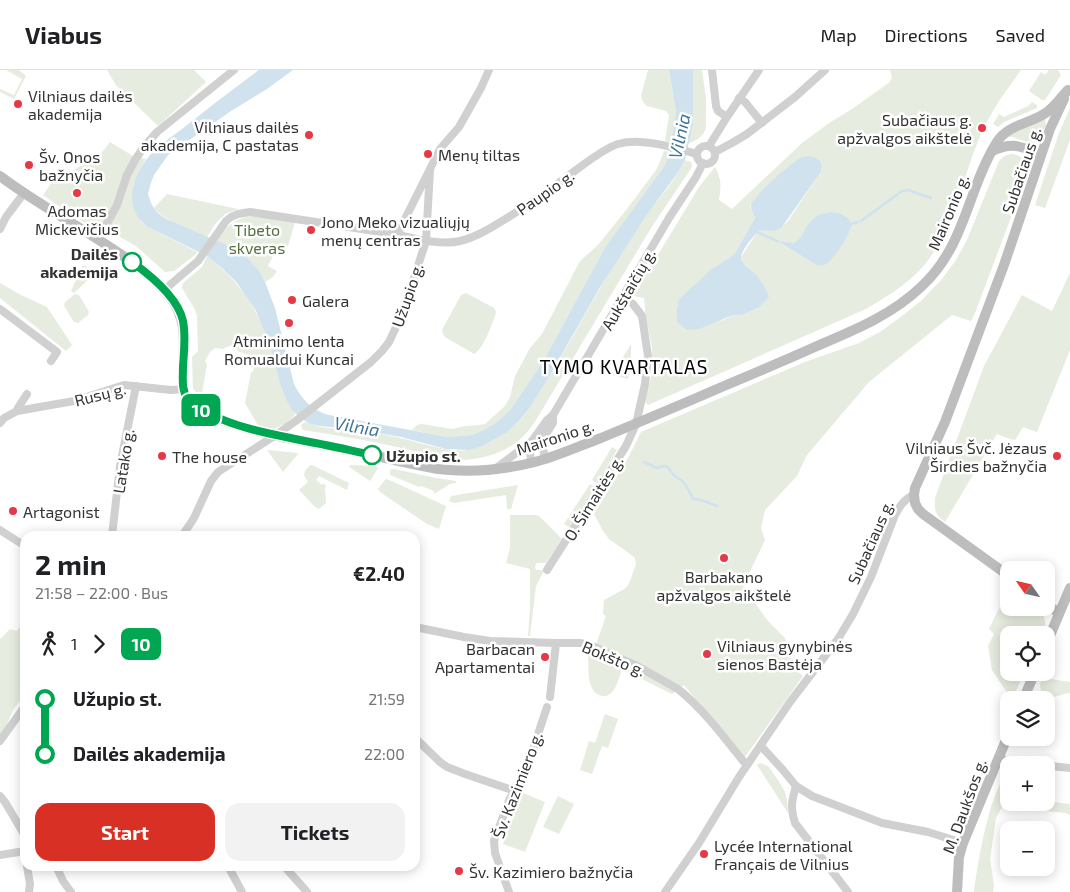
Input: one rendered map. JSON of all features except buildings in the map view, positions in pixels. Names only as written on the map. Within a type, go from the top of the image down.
[{"type":"main road","name":"Maironio g.","points":[[183,389],[192,403],[212,415],[247,429],[438,469],[462,471],[495,469],[544,459],[636,424],[860,328],[881,317],[910,297],[933,274],[949,252],[957,237],[982,169],[998,140],[1005,133],[1021,124],[1048,112],[1069,88]]},
{"type":"main road","name":"Subačiaus g.","points":[[914,494],[918,480],[945,422],[1020,219],[1041,154],[1069,88]]},
{"type":"main road","points":[[992,151],[1006,145],[1012,145],[1041,154]]},
{"type":"main road","points":[[0,176],[139,267],[164,290],[174,302],[183,321],[183,389]]},
{"type":"main road","points":[[914,494],[917,506],[923,514],[1000,570]]},
{"type":"main road","points":[[1054,626],[1070,588]]},
{"type":"main road","points":[[1055,610],[1059,613]]},
{"type":"main road","name":"M. Daukšos g.","points":[[957,892],[959,857],[963,843],[1003,746]]},
{"type":"street","points":[[98,240],[118,205],[127,175],[143,148],[157,132],[234,70]]},
{"type":"street","name":"Užupio g.","points":[[426,241],[396,235],[440,149],[459,127],[473,104],[489,70]]},
{"type":"street","points":[[712,70],[716,106],[718,111],[726,117]]},
{"type":"street","name":"Aukštaičių g.","points":[[712,149],[726,117],[759,70]]},
{"type":"street","points":[[712,149],[732,143],[762,123],[825,70]]},
{"type":"street","points":[[740,98],[762,123]]},
{"type":"street","name":"Paupio g.","points":[[426,241],[458,242],[480,234],[534,201],[588,161],[618,144],[640,143],[664,146],[693,153]]},
{"type":"street","name":"Aukštaičių g.","points":[[495,469],[532,441],[547,420],[553,415],[703,163],[708,164],[714,160],[716,155],[712,149],[702,146],[693,153]]},
{"type":"street","points":[[693,153],[703,163]]},
{"type":"street","name":"Užupio g.","points":[[276,435],[371,362],[389,342],[403,312],[426,241],[430,170]]},
{"type":"street","points":[[0,229],[3,218],[24,193]]},
{"type":"street","points":[[164,290],[201,257],[220,228],[238,214],[250,212],[396,235]]},
{"type":"street","name":"O. Šimaitės g.","points":[[547,570],[614,466],[636,424],[645,384],[648,356],[642,316],[634,304],[623,297]]},
{"type":"street","points":[[0,309],[57,352],[51,362]]},
{"type":"street","name":"Rusų g.","points":[[17,411],[74,402],[124,385],[171,390],[183,389]]},
{"type":"street","name":"Latako g.","points":[[113,531],[120,466],[136,386]]},
{"type":"street","points":[[0,423],[4,418],[17,411],[27,394]]},
{"type":"street","name":"Aukštaičių g.","points":[[544,459],[543,438],[553,423],[553,415]]},
{"type":"street","points":[[185,531],[194,518],[214,476],[276,435]]},
{"type":"street","points":[[531,462],[530,450],[532,441]]},
{"type":"street","name":"Subačiaus g.","points":[[665,892],[790,702],[838,639],[863,596],[894,516],[904,500],[914,494]]},
{"type":"street","points":[[0,530],[20,543]]},
{"type":"street","name":"Bokšto g.","points":[[420,628],[478,640],[556,644],[580,642],[590,645],[639,667],[684,694],[743,761],[748,764]]},
{"type":"street","points":[[550,697],[556,644]]},
{"type":"street","name":"Šv. Kazimiero g.","points":[[509,892],[495,853],[494,841],[510,798],[521,786],[547,707]]},
{"type":"street","points":[[0,741],[20,713]]},
{"type":"street","points":[[420,743],[447,767],[515,791]]},
{"type":"street","points":[[761,746],[796,786],[812,796],[882,823],[928,832],[963,843]]},
{"type":"street","points":[[998,758],[1010,762],[1070,768]]},
{"type":"street","points":[[796,786],[792,798],[792,811],[795,823],[848,892]]},
{"type":"street","points":[[0,796],[20,828]]},
{"type":"street","points":[[0,855],[20,853]]},
{"type":"street","points":[[28,871],[29,892]]},
{"type":"street","points":[[58,871],[71,892]]},
{"type":"street","points":[[231,871],[242,892]]},
{"type":"street","points":[[288,871],[307,892]]},
{"type":"green space","points":[[6,70],[19,70],[26,76],[14,99],[0,92],[0,89],[14,95],[22,79]]},
{"type":"green space","points":[[107,70],[194,70],[206,82],[158,126],[116,85]]},
{"type":"green space","points":[[648,70],[669,70],[676,112],[672,143],[665,141],[669,115],[666,111],[647,106],[641,96]]},
{"type":"green space","points":[[693,70],[702,70],[706,98],[706,128],[698,139],[688,144],[693,124]]},
{"type":"green space","points":[[890,70],[1021,70],[985,125],[982,124],[978,127],[978,132],[981,134],[953,214],[929,259],[907,282],[866,309],[648,405],[644,401],[652,374],[652,347],[644,298],[633,296],[699,187],[715,167],[720,183],[719,200],[732,209],[802,143],[890,82],[892,77]],"holes":[[[817,158],[822,164],[821,172],[788,221],[779,229],[764,230],[756,234],[741,257],[742,261],[753,272],[758,308],[742,315],[733,315],[721,321],[713,268],[735,253],[755,218],[750,207],[757,196],[795,162]],[[818,215],[813,263],[778,242],[794,243]]]},
{"type":"green space","points":[[1049,70],[1058,70],[1061,75],[1045,100],[1042,100],[1029,91],[1041,72],[1045,75]]},
{"type":"green space","points":[[1032,102],[1037,105],[1037,108],[1004,122],[998,127],[993,124],[999,114],[1004,117],[1028,106]]},
{"type":"green space","points":[[1070,108],[1070,140],[1045,208],[1035,205],[1059,133]]},
{"type":"green space","points":[[1045,119],[1046,125],[1039,144],[1036,145],[1007,137],[1009,135]]},
{"type":"green space","points":[[110,142],[133,156],[146,159],[133,185],[141,222],[197,252],[174,271],[165,272],[136,246],[97,224],[94,229],[43,195],[52,182],[99,156]]},
{"type":"green space","points":[[664,151],[670,152],[665,165],[606,246],[544,360],[510,410],[498,421],[472,435],[448,437],[412,430],[417,425],[422,424],[452,429],[485,424],[505,406],[510,397],[515,376],[530,348],[542,334],[580,261],[597,246],[627,209],[656,170]]},
{"type":"green space","points":[[1011,154],[1022,158],[1024,162],[1025,172],[1022,188],[971,321],[952,315],[869,382],[807,455],[797,476],[765,510],[761,528],[765,540],[743,586],[767,620],[785,638],[794,668],[803,676],[745,757],[684,685],[672,694],[622,669],[612,692],[605,696],[597,694],[593,690],[589,679],[588,656],[590,653],[593,653],[606,616],[603,614],[604,600],[626,588],[636,564],[635,558],[609,539],[594,514],[628,458],[641,432],[805,362],[859,343],[880,332],[902,316],[921,301],[942,279],[956,260],[967,240],[999,161],[1004,156]]},
{"type":"green space","points":[[685,160],[691,162],[692,167],[651,228],[531,428],[515,444],[489,456],[460,460],[436,457],[385,444],[302,429],[301,425],[305,422],[327,428],[375,432],[450,450],[469,450],[495,439],[514,426],[522,418],[557,364],[622,252],[672,182]]},
{"type":"green space","points":[[167,194],[238,209],[225,214],[215,224],[207,237],[172,222],[154,208]]},
{"type":"green space","name":"Tibeto skveras","points":[[253,216],[295,222],[288,246],[279,244],[268,266],[277,271],[273,277],[265,282],[260,272],[216,241],[232,224]]},
{"type":"green space","points":[[207,256],[237,284],[252,306],[269,343],[282,389],[296,414],[285,424],[272,430],[259,427],[245,403],[251,372],[253,372],[254,367],[249,363],[247,354],[239,352],[235,347],[215,348],[210,352],[205,361],[207,364],[202,393],[196,392],[193,389],[192,357],[198,351],[197,315],[182,288],[183,283],[202,267]]},
{"type":"green space","points":[[83,265],[95,270],[88,280],[74,293],[71,291]]},
{"type":"green space","points":[[1070,273],[1070,350],[1037,432],[1023,427],[1015,440],[997,434],[945,522],[936,512],[935,498],[984,366],[1022,295],[1052,311]]},
{"type":"green space","points":[[0,283],[47,307],[72,345],[66,351],[0,298]]},
{"type":"green space","points":[[466,293],[494,308],[496,312],[484,342],[474,354],[445,337],[442,330],[461,295]]},
{"type":"green space","points":[[75,294],[79,295],[89,312],[78,323],[74,322],[64,306],[65,302]]},
{"type":"green space","points":[[631,344],[631,363],[628,379],[612,375]]},
{"type":"green space","points":[[612,447],[617,450],[597,484],[592,480]]},
{"type":"green space","points":[[267,450],[297,453],[298,454],[283,472]]},
{"type":"green space","points":[[310,465],[349,483],[347,490],[319,476],[316,480],[322,485],[326,485],[326,503],[319,509],[299,490],[308,482],[304,475]]},
{"type":"green space","points":[[350,465],[376,466],[378,468],[370,481],[349,467]]},
{"type":"green space","points":[[391,469],[456,481],[456,483],[450,484],[434,494],[434,491],[390,475]]},
{"type":"green space","points":[[387,479],[446,506],[439,529],[427,524],[380,492],[378,489]]},
{"type":"green space","points":[[590,484],[595,487],[569,527],[564,524]]},
{"type":"green space","points":[[518,485],[511,509],[507,509],[506,495],[454,503],[449,501],[451,496]]},
{"type":"green space","points":[[510,515],[539,516],[562,539],[546,563],[537,563],[535,566],[536,570],[544,571],[536,586],[530,636],[528,636],[530,569],[506,563],[510,548]]},
{"type":"green space","points":[[1000,606],[1000,616],[1043,616],[1045,626],[1000,626],[1000,681],[1020,681],[1016,691],[1006,691],[992,670],[988,646],[994,634],[989,629]]},
{"type":"green space","points":[[20,626],[20,701],[13,710],[5,729],[0,734],[0,639],[10,629],[17,631]]},
{"type":"green space","points":[[1055,680],[1070,682],[1070,694],[1055,697],[1055,691],[1042,691],[1041,682]]},
{"type":"green space","points":[[605,714],[618,719],[608,748],[602,746],[592,774],[580,770],[589,741],[595,743]]},
{"type":"green space","points":[[760,763],[768,766],[785,792],[788,813],[757,765]]},
{"type":"green space","points":[[1000,785],[1000,811],[996,818],[990,859],[994,886],[993,892],[974,892],[981,847]]},
{"type":"green space","points":[[523,793],[545,802],[525,852],[503,844]]},
{"type":"green space","points":[[558,796],[574,804],[559,834],[543,827]]},
{"type":"green space","points":[[1055,802],[1070,804],[1070,815],[1048,811],[1055,811]]},
{"type":"water","name":"Vilnia","points":[[259,70],[293,70],[168,155],[154,175],[151,183],[148,194],[151,203],[158,213],[166,219],[236,249],[260,272],[275,308],[294,384],[300,395],[313,407],[329,415],[448,437],[472,435],[498,421],[510,410],[544,360],[606,246],[665,165],[670,152],[676,112],[669,70],[693,70],[693,124],[685,160],[599,289],[528,410],[507,432],[482,446],[470,450],[446,449],[401,437],[310,424],[292,410],[286,399],[269,342],[256,311],[237,283],[207,256],[148,227],[140,220],[135,212],[132,195],[137,176],[147,159],[163,143]]},
{"type":"water","points":[[809,156],[820,161],[822,165],[821,172],[782,227],[774,231],[759,231],[748,243],[741,258],[760,279],[769,297],[758,308],[742,315],[733,315],[699,329],[687,330],[677,322],[679,299],[713,268],[735,253],[755,218],[751,207],[752,202],[757,196],[789,166]]},
{"type":"water","points":[[830,212],[839,213],[849,219],[851,226],[840,248],[824,265],[814,264],[777,241],[794,243],[801,237],[812,220],[818,215]]},
{"type":"waterway","points":[[861,221],[902,191],[908,190],[931,198]]},
{"type":"waterway","points":[[851,224],[858,222]]},
{"type":"waterway","points":[[757,232],[777,241]]},
{"type":"waterway","points":[[644,462],[657,468],[662,466],[669,468],[673,475],[681,479],[685,484],[693,499],[702,500],[717,506]]},
{"type":"bus line","name":"10","points":[[132,262],[164,290],[180,313],[183,321],[184,336],[183,389],[188,399],[195,406],[247,429],[372,455]]},
{"type":"place","name":"Vilniaus dailės akademija","points":[[18,104]]},
{"type":"place","name":"Subačiaus g. apžvalgos aikštelė","points":[[982,128]]},
{"type":"place","name":"Vilniaus dailės akademija, C pastatas","points":[[309,135]]},
{"type":"place","name":"Menų tiltas","points":[[428,154]]},
{"type":"place","name":"Šv. Onos bažnyčia","points":[[29,165]]},
{"type":"place","name":"Adomas Mickevičius","points":[[77,193]]},
{"type":"place","name":"Jono Meko vizualiųjų menų centras","points":[[311,230]]},
{"type":"place","name":"Dailės akademija","points":[[132,262]]},
{"type":"place","name":"Galera","points":[[292,300]]},
{"type":"place","name":"Atminimo lenta Romualdui Kuncai","points":[[289,323]]},
{"type":"place","name":"Užupio st.","points":[[372,455]]},
{"type":"place","name":"The house","points":[[162,456]]},
{"type":"place","name":"Vilniaus Švč. Jėzaus Širdies bažnyčia","points":[[1057,456]]},
{"type":"place","name":"Artagonist","points":[[13,511]]},
{"type":"place","name":"Barbakano apžvalgos aikštelė","points":[[724,558]]},
{"type":"place","name":"Vilniaus gynybinės sienos Bastėja","points":[[707,654]]},
{"type":"place","name":"Barbacan Apartamentai","points":[[545,657]]},
{"type":"place","name":"Lycée International Français de Vilnius","points":[[704,854]]},
{"type":"place","name":"Šv. Kazimiero bažnyčia","points":[[459,871]]},
{"type":"district","name":"TYMO KVARTALAS","points":[[624,366]]}]
